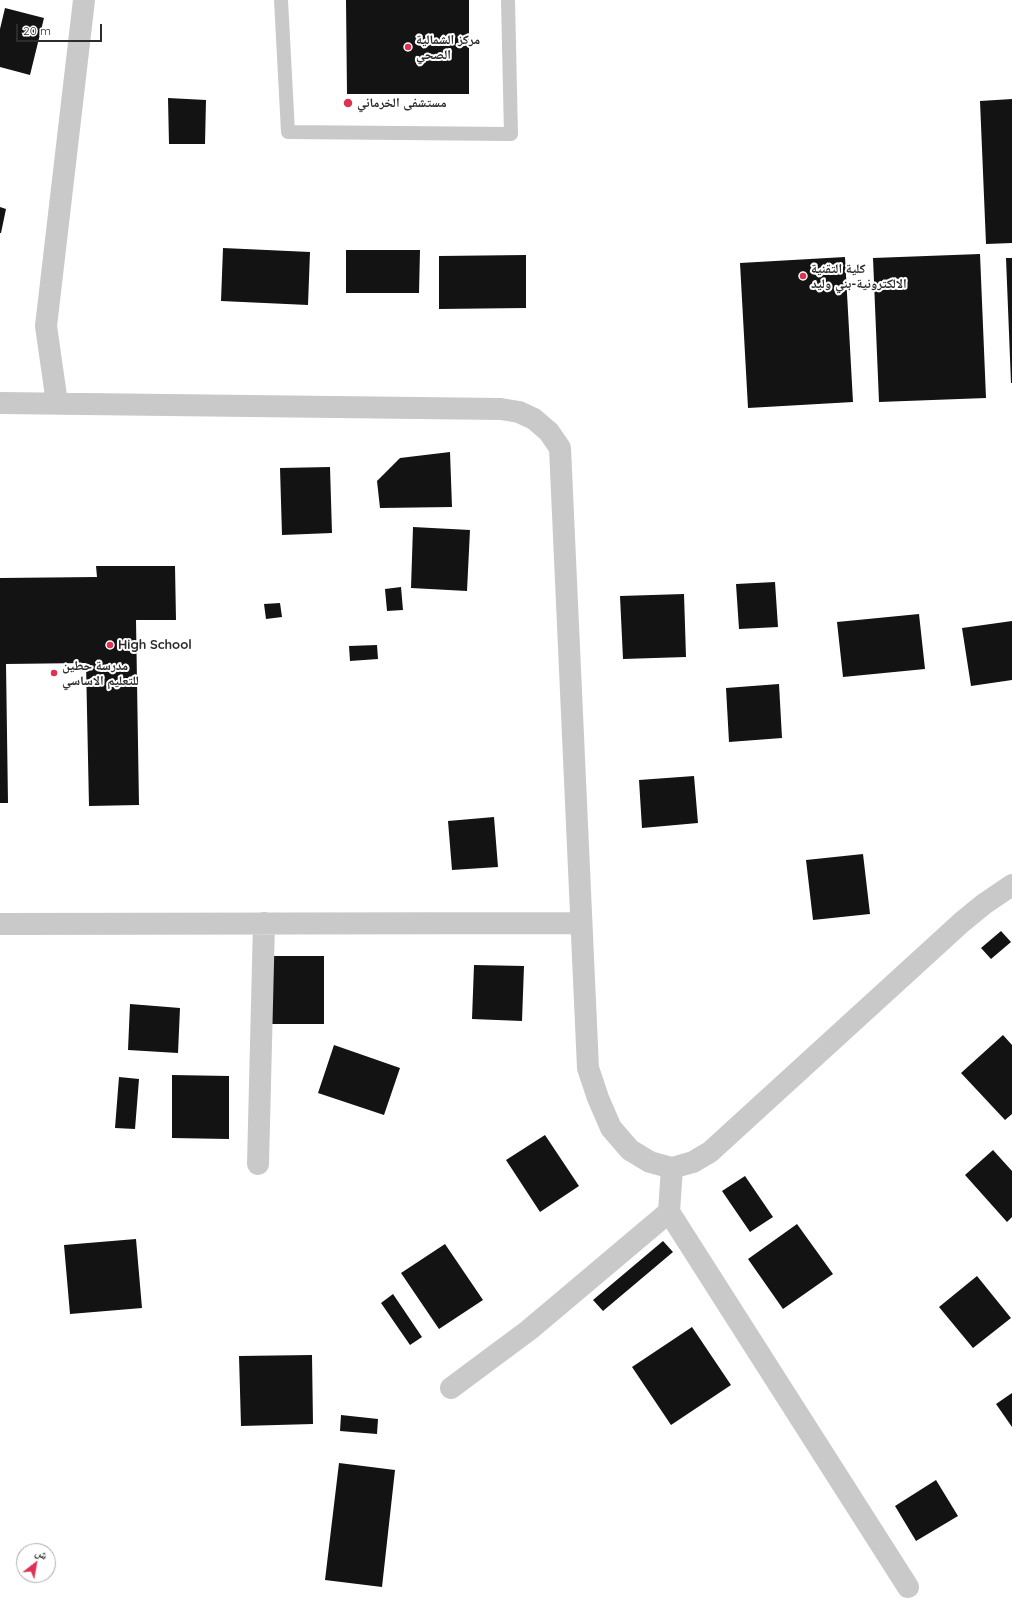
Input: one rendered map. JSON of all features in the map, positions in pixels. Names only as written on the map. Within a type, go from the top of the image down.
[{"type":"street","points":[[57,403],[46,326],[84,0]]},
{"type":"street","points":[[0,403],[501,409],[519,412],[534,419],[549,432],[560,448],[588,1068],[598,1098],[611,1128],[630,1150],[650,1162],[672,1168],[693,1162],[710,1152],[962,922],[984,904],[1012,885]]},
{"type":"street","points":[[258,1164],[264,923]]},
{"type":"street","points":[[0,924],[581,923]]},
{"type":"street","points":[[672,1168],[669,1212],[908,1587]]},
{"type":"street","points":[[451,1388],[529,1330],[669,1212]]},
{"type":"lane","points":[[281,0],[288,132],[511,134],[508,0]]},
{"type":"building","name":"مركز الشمالية الصحي","points":[[346,0],[469,0],[469,94],[347,94]]},
{"type":"building","points":[[5,8],[44,18],[30,75],[0,67],[0,29]]},
{"type":"building","points":[[168,98],[206,100],[205,144],[169,144]]},
{"type":"building","points":[[1012,99],[1012,243],[986,244],[980,101]]},
{"type":"building","points":[[0,207],[6,209],[1,233],[0,233]]},
{"type":"building","points":[[223,248],[310,252],[308,305],[221,301]]},
{"type":"building","points":[[346,250],[420,250],[419,293],[346,293]]},
{"type":"building","points":[[980,254],[986,398],[879,402],[873,258]]},
{"type":"building","points":[[526,255],[526,308],[439,309],[439,256]]},
{"type":"building","points":[[845,257],[853,402],[748,408],[740,263]]},
{"type":"building","points":[[1006,258],[1012,258],[1012,383],[1011,383]]},
{"type":"building","points":[[450,452],[452,507],[380,508],[377,481],[400,458]]},
{"type":"building","points":[[330,467],[332,533],[282,535],[280,468]]},
{"type":"building","points":[[413,527],[470,530],[467,591],[411,588]]},
{"type":"building","points":[[96,566],[175,566],[176,620],[136,620],[139,805],[89,806],[86,663],[6,664],[8,803],[0,803],[0,578],[97,577]]},
{"type":"building","points":[[775,582],[778,627],[739,629],[736,584]]},
{"type":"building","points":[[401,587],[403,610],[387,611],[385,589]]},
{"type":"building","points":[[684,594],[686,657],[623,659],[620,596]]},
{"type":"building","points":[[280,603],[282,617],[266,619],[264,604]]},
{"type":"building","points":[[919,614],[925,669],[843,677],[837,622]]},
{"type":"building","points":[[1012,621],[1012,680],[971,686],[962,628]]},
{"type":"building","points":[[377,645],[378,659],[350,661],[349,646]]},
{"type":"building","points":[[779,684],[782,738],[729,742],[726,688]]},
{"type":"building","points":[[694,776],[698,823],[642,828],[639,780]]},
{"type":"building","points":[[494,817],[498,867],[452,870],[448,821]]},
{"type":"building","points":[[863,854],[870,914],[813,920],[806,860]]},
{"type":"building","points":[[1001,931],[1011,942],[991,959],[981,948]]},
{"type":"building","points":[[271,956],[324,956],[324,1024],[271,1024]]},
{"type":"building","points":[[474,965],[524,966],[522,1021],[472,1019]]},
{"type":"building","points":[[130,1004],[180,1008],[178,1053],[128,1050]]},
{"type":"building","points":[[1003,1035],[1012,1045],[1012,1114],[1005,1120],[961,1073]]},
{"type":"building","points":[[334,1045],[400,1068],[384,1115],[318,1093]]},
{"type":"building","points":[[172,1075],[229,1076],[229,1139],[172,1138]]},
{"type":"building","points":[[119,1077],[139,1079],[135,1129],[115,1128]]},
{"type":"building","points":[[545,1135],[579,1186],[540,1212],[506,1160]]},
{"type":"building","points":[[993,1150],[1012,1171],[1012,1217],[1007,1222],[965,1175]]},
{"type":"building","points":[[745,1176],[773,1217],[750,1232],[722,1191]]},
{"type":"building","points":[[797,1224],[833,1274],[783,1309],[748,1259]]},
{"type":"building","points":[[136,1239],[142,1308],[70,1314],[64,1245]]},
{"type":"building","points":[[663,1241],[673,1252],[603,1311],[593,1300]]},
{"type":"building","points":[[445,1244],[483,1300],[439,1329],[401,1273]]},
{"type":"building","points":[[977,1276],[1011,1318],[973,1348],[939,1307]]},
{"type":"building","points":[[393,1294],[422,1337],[410,1345],[381,1303]]},
{"type":"building","points":[[692,1327],[731,1385],[671,1425],[632,1367]]},
{"type":"building","points":[[312,1355],[313,1424],[241,1426],[239,1356]]},
{"type":"building","points":[[1012,1393],[1012,1427],[996,1404]]},
{"type":"building","points":[[341,1415],[378,1419],[377,1434],[340,1431]]},
{"type":"building","points":[[339,1463],[395,1470],[382,1587],[325,1580]]},
{"type":"building","points":[[936,1480],[958,1516],[916,1541],[895,1506]]},
{"type":"place","name":"مركز الشمالية الصحي","points":[[408,47]]},
{"type":"place","name":"مستشفى الخرماني","points":[[348,103]]},
{"type":"place","name":"كلية التقنية الالكترونية-بني وليد","points":[[803,276]]},
{"type":"place","name":"High School","points":[[110,645]]},
{"type":"place","name":"مدرسة حطين للتعليم الاساسي","points":[[54,673]]}]
